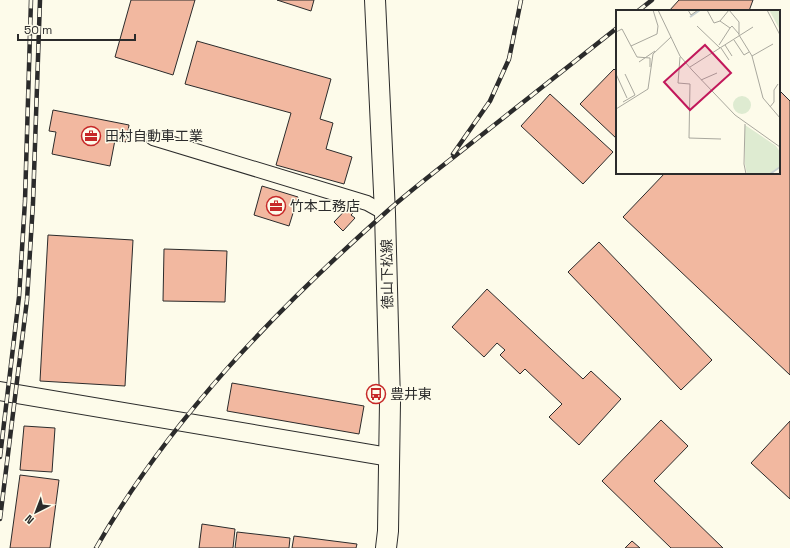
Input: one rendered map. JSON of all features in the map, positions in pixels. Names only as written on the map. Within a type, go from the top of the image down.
[{"type":"main road","name":"徳山下松線","points":[[375,0],[386,213],[390,457],[386,548]]},
{"type":"street","points":[[153,138],[367,203],[386,213]]},
{"type":"street","points":[[0,391],[390,457]]},
{"type":"building","points":[[131,0],[195,0],[173,75],[115,57]]},
{"type":"building","points":[[277,0],[314,0],[311,11]]},
{"type":"building","points":[[679,0],[753,0],[749,10],[670,10]]},
{"type":"building","points":[[197,41],[331,79],[320,119],[333,123],[326,149],[352,157],[344,184],[276,165],[291,113],[185,84]]},
{"type":"building","points":[[614,69],[616,71],[616,138],[580,104]]},
{"type":"building","points":[[780,91],[790,101],[790,375],[623,217],[664,174],[780,174]]},
{"type":"building","points":[[550,94],[613,152],[583,184],[521,126]]},
{"type":"building","name":"田村自動車工業","points":[[53,110],[129,125],[126,142],[115,140],[110,166],[52,154],[56,132],[49,131]]},
{"type":"building","name":"竹本工務店","points":[[262,186],[298,197],[289,226],[254,215]]},
{"type":"building","points":[[353,202],[359,207],[351,215],[355,218],[343,231],[334,222]]},
{"type":"building","points":[[48,235],[133,240],[125,386],[40,381]]},
{"type":"building","points":[[599,242],[712,360],[681,390],[568,272]]},
{"type":"building","points":[[164,249],[227,251],[225,302],[163,301]]},
{"type":"building","points":[[487,289],[583,379],[591,371],[621,399],[579,445],[549,417],[562,404],[525,369],[520,374],[500,355],[505,350],[497,343],[484,357],[452,327]]},
{"type":"building","points":[[232,383],[364,406],[359,434],[227,411]]},
{"type":"building","points":[[661,420],[688,446],[654,481],[723,548],[671,548],[602,481]]},
{"type":"building","points":[[790,421],[790,499],[751,463]]},
{"type":"building","points":[[24,426],[55,428],[52,472],[20,470]]},
{"type":"building","points":[[20,475],[59,480],[50,548],[10,548]]},
{"type":"building","points":[[202,524],[235,529],[233,548],[199,548]]},
{"type":"building","points":[[237,532],[290,538],[289,548],[235,548]]},
{"type":"building","points":[[294,536],[357,544],[356,548],[292,548]]},
{"type":"building","points":[[632,541],[640,548],[625,548]]},
{"type":"railway","points":[[0,457],[19,297],[25,201],[31,0]]},
{"type":"railway","points":[[0,519],[27,300],[33,203],[40,0]]},
{"type":"railway","points":[[453,154],[490,101],[509,59],[521,0]]},
{"type":"railway","points":[[639,10],[652,0]]},
{"type":"railway","points":[[96,548],[156,455],[190,412],[226,369],[303,289],[406,195],[616,29]]},
{"type":"place","name":"田村自動車工業","points":[[91,136]]},
{"type":"place","name":"竹本工務店","points":[[276,206]]},
{"type":"place","name":"豊井東","points":[[376,394]]}]
